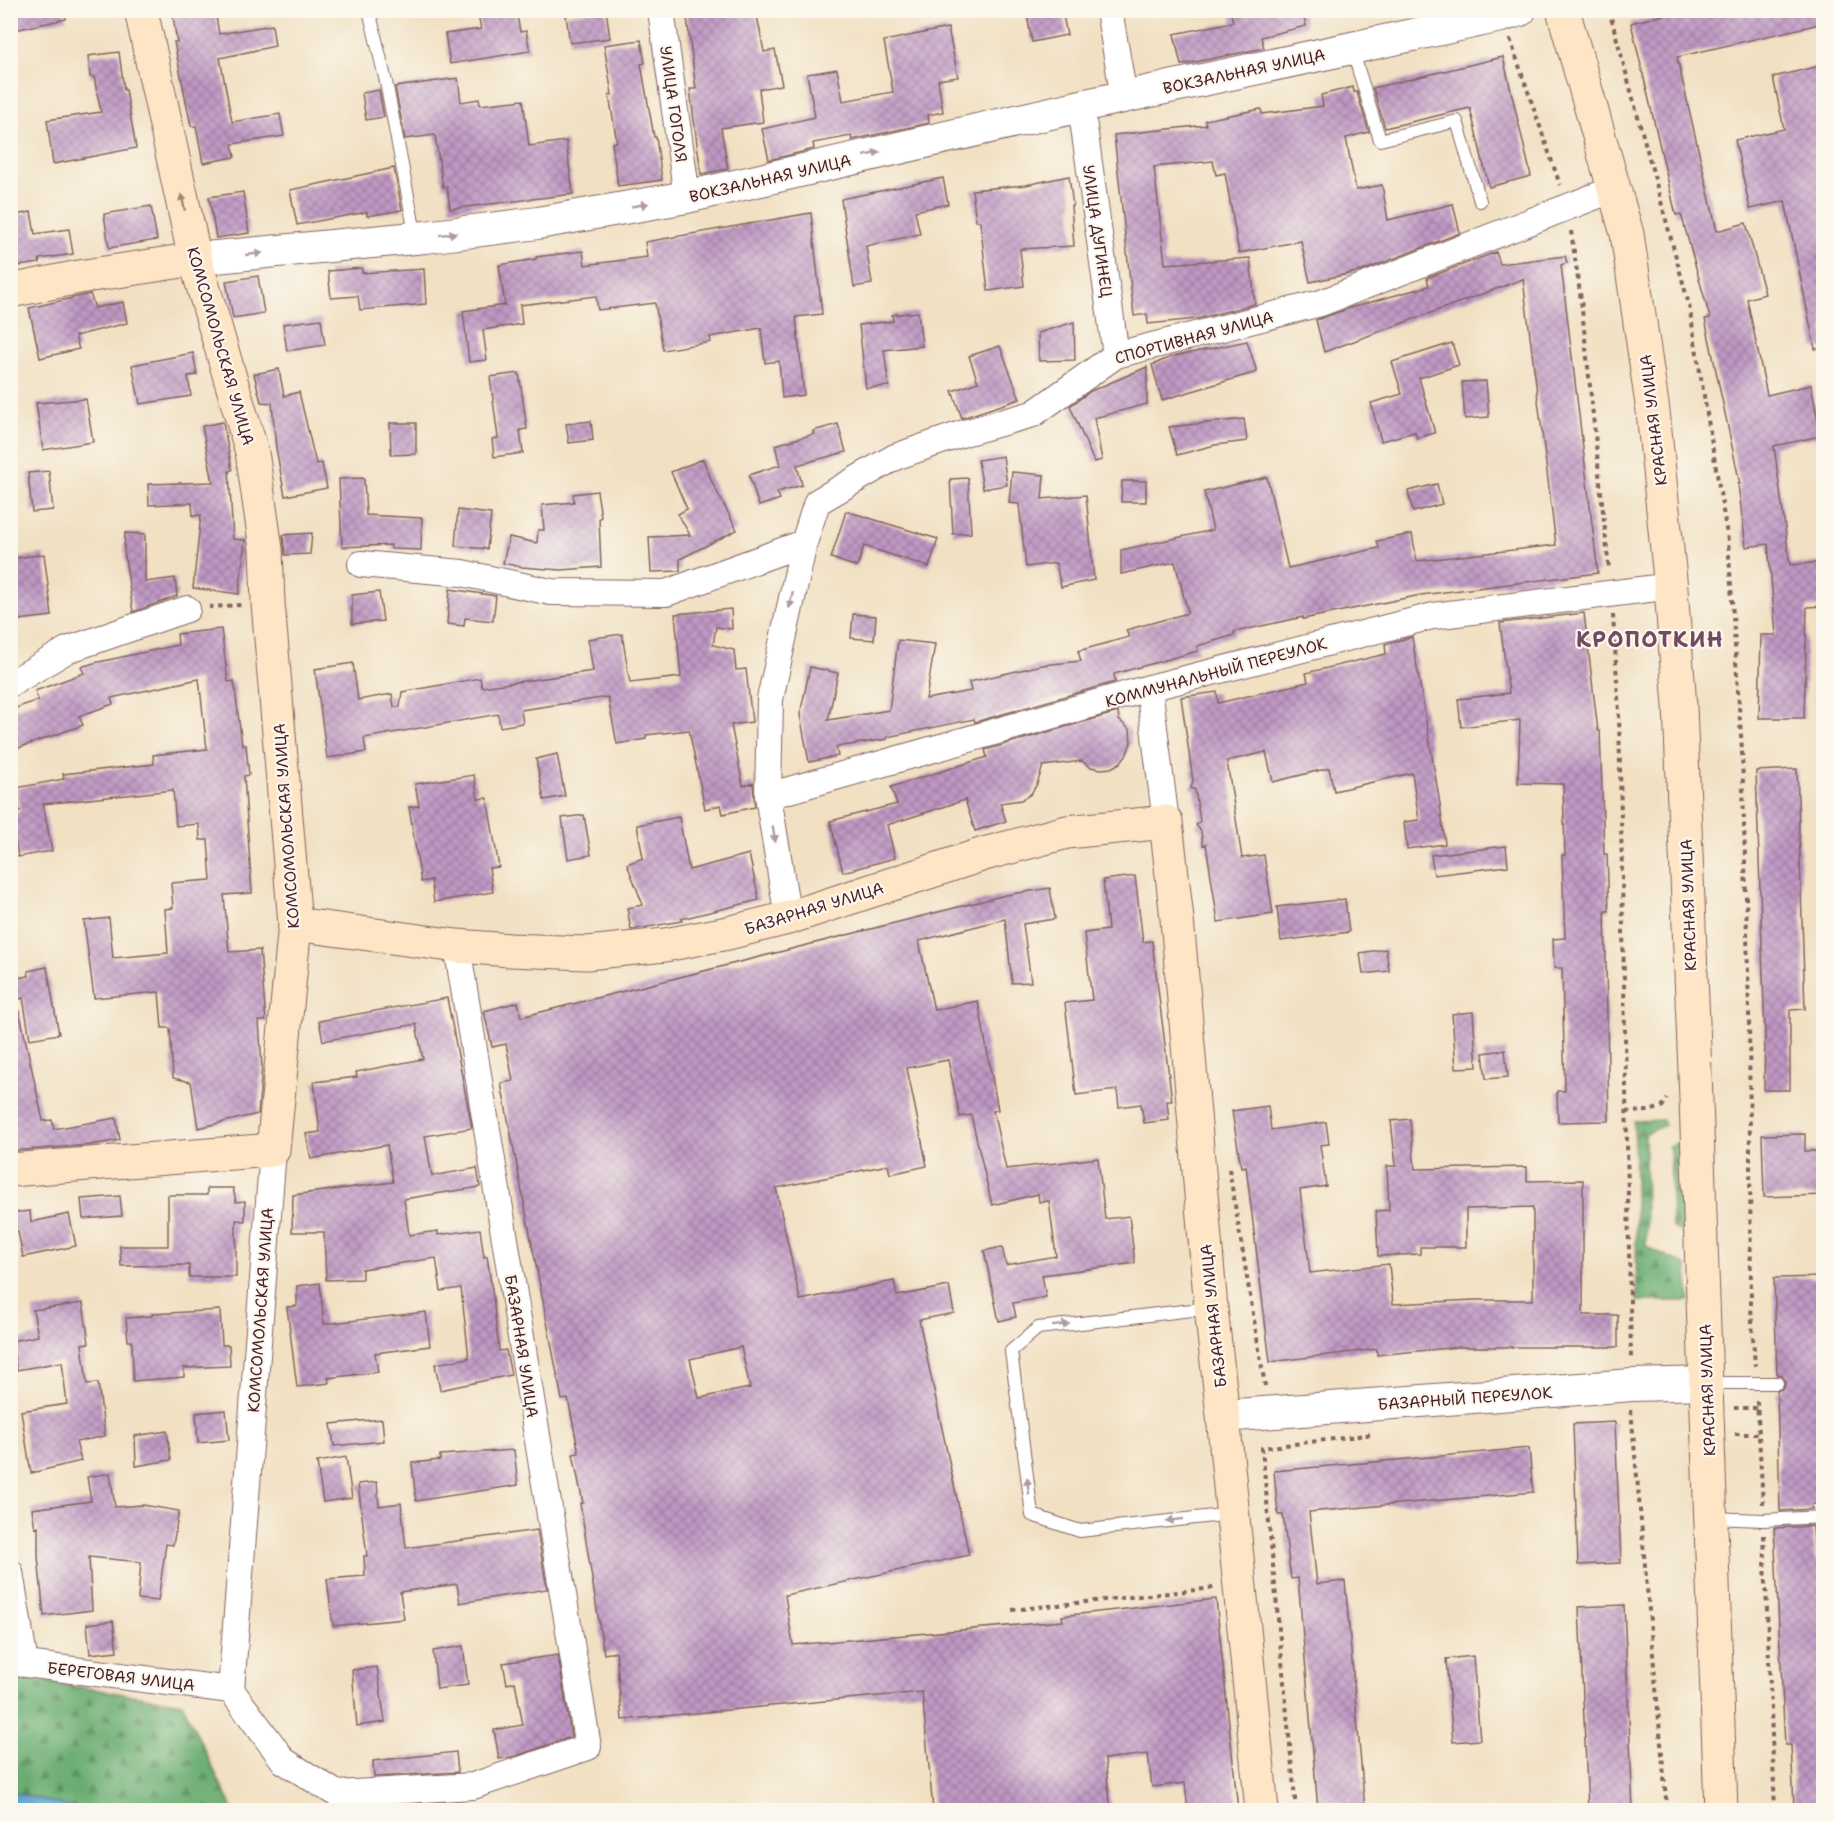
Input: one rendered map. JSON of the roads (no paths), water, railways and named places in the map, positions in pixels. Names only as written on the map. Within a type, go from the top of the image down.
[{"type":"main road","name":"КОМСОМОЛЬСКАЯ УЛИЦА","points":[[141,10],[195,259],[252,452],[266,549],[268,603],[295,924],[273,1150]]},
{"type":"main road","name":"КРАСНАЯ УЛИЦА","points":[[1563,10],[1627,234],[1652,399],[1671,589],[1680,718],[1707,1395],[1720,1810]]},
{"type":"main road","name":"ВОКЗАЛЬНАЯ УЛИЦА","points":[[10,291],[79,277],[195,259]]},
{"type":"main road","name":"БАЗАРНАЯ УЛИЦА","points":[[295,924],[457,946],[587,953],[665,945],[788,918],[984,854],[1067,832],[1166,822],[1210,1308],[1223,1416],[1262,1810]]},
{"type":"main road","points":[[10,1170],[273,1150]]},
{"type":"street","name":"УЛИЦА ГОГОЛЯ","points":[[661,10],[687,197]]},
{"type":"street","points":[[1109,10],[1124,97]]},
{"type":"street","name":"ВОКЗАЛЬНАЯ УЛИЦА","points":[[195,259],[416,238],[538,223],[687,197],[1081,106],[1511,13]]},
{"type":"street","name":"УЛИЦА ДУГИНЕЦ","points":[[1081,106],[1116,355]]},
{"type":"street","name":"СПОРТИВНАЯ УЛИЦА","points":[[788,918],[768,796],[770,699],[804,543],[817,502],[894,457],[964,433],[1033,414],[1116,355],[1321,303],[1614,189]]},
{"type":"street","points":[[361,564],[462,573],[551,592],[666,593],[804,543]]},
{"type":"street","name":"КОММУНАЛЬНЫЙ ПЕРЕУЛОК","points":[[768,796],[1149,688],[1433,616],[1656,588],[1671,589]]},
{"type":"street","points":[[10,684],[67,650],[187,609]]},
{"type":"street","name":"БАЗАРНАЯ УЛИЦА","points":[[1149,688],[1166,822]]},
{"type":"street","name":"БАЗАРНАЯ УЛИЦА","points":[[231,1690],[284,1761],[337,1794],[473,1786],[588,1747],[457,946]]},
{"type":"street","name":"КОМСОМОЛЬСКАЯ УЛИЦА","points":[[231,1690],[273,1150]]},
{"type":"street","name":"БАЗАРНЫЙ ПЕРЕУЛОК","points":[[1223,1416],[1631,1404],[1707,1395]]},
{"type":"street","points":[[10,1572],[18,1663]]},
{"type":"street","name":"БЕРЕГОВАЯ УЛИЦА","points":[[18,1663],[231,1690]]},
{"type":"lane","points":[[369,10],[386,82],[416,238]]},
{"type":"lane","points":[[1352,48],[1380,140],[1457,121],[1480,201]]},
{"type":"lane","points":[[1210,1308],[1038,1328],[1011,1351],[1032,1515],[1080,1531],[1233,1514]]},
{"type":"lane","points":[[1707,1395],[1756,1383],[1777,1383]]},
{"type":"lane","points":[[1710,1518],[1764,1520],[1824,1517]]},
{"type":"water","points":[[11,1792],[70,1807],[75,1810],[11,1810]]},
{"type":"district","name":"КРОПОТКИН","points":[[1650,639]]}]
